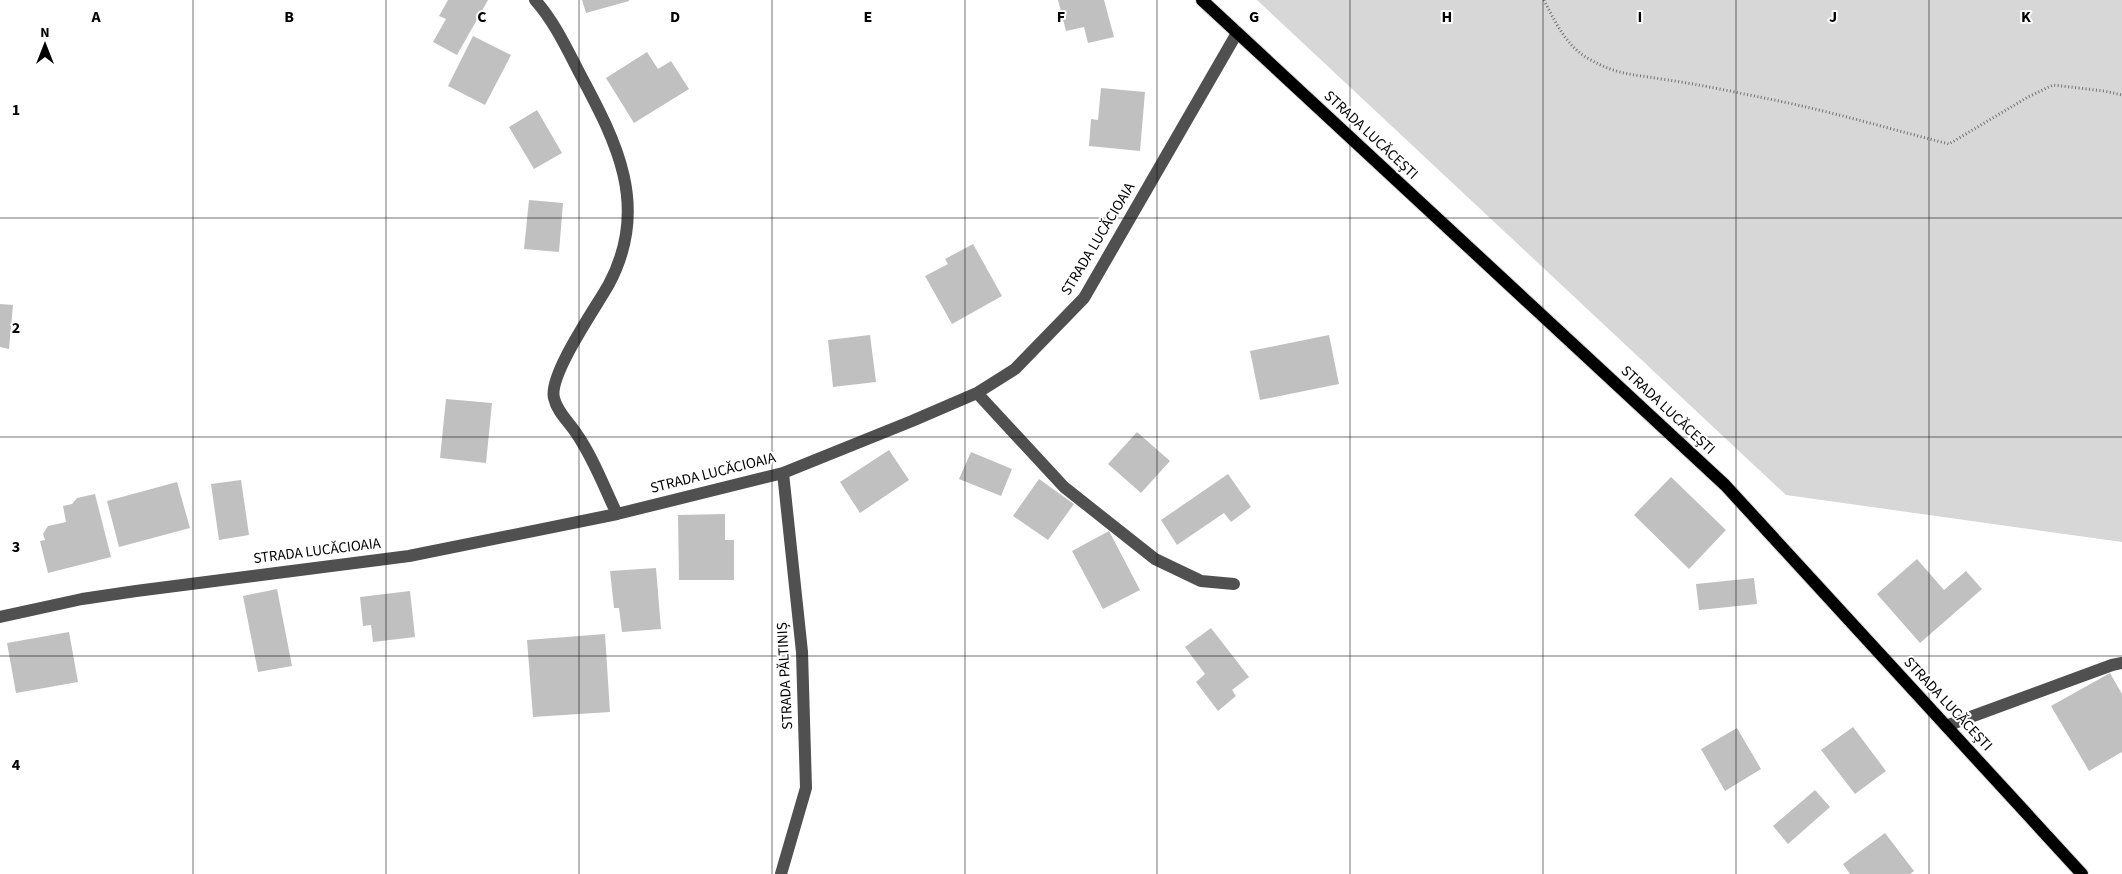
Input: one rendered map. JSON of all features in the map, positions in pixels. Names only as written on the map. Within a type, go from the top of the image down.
[{"type":"main road","name":"STRADA LUCĂCEȘTI","points":[[1202,0],[1725,486],[2082,874]]},
{"type":"street","points":[[535,0],[562,39],[587,86],[613,138],[625,174],[629,201],[627,226],[620,256],[610,282],[564,360],[556,379],[553,397],[561,414],[577,433],[617,514]]},
{"type":"street","name":"STRADA LUCĂCIOAIA","points":[[0,617],[64,602],[136,591],[409,556],[617,514],[783,473],[977,393],[1014,369],[1084,298],[1237,32]]},
{"type":"street","points":[[977,393],[1064,486],[1155,559],[1201,581],[1234,584]]},
{"type":"street","name":"STRADA PĂLTINIȘ","points":[[781,874],[806,788],[802,652],[783,473]]},
{"type":"street","points":[[1946,726],[2112,664],[2122,663]]},
{"type":"path","points":[[1544,0],[1556,24],[1569,42],[1587,58],[1611,70],[1634,76],[1660,78],[1772,100],[1950,144],[2028,97],[2053,85],[2122,95]]},
{"type":"shaded area","points":[[1257,0],[2122,0],[2122,542],[1786,495]]},
{"type":"building","points":[[448,0],[488,0],[457,55],[433,42],[446,19],[439,16]]},
{"type":"building","points":[[582,0],[629,0],[629,1],[586,13]]},
{"type":"building","points":[[1058,0],[1104,0],[1114,37],[1088,43],[1084,27],[1066,31]]},
{"type":"building","points":[[473,36],[511,55],[485,105],[448,86]]},
{"type":"building","points":[[647,52],[658,69],[671,61],[689,89],[634,123],[606,78]]},
{"type":"building","points":[[1101,88],[1145,92],[1140,151],[1089,146],[1091,119],[1098,120]]},
{"type":"building","points":[[537,110],[562,153],[534,169],[509,127]]},
{"type":"building","points":[[529,200],[563,203],[559,252],[524,249]]},
{"type":"building","points":[[973,244],[1002,296],[952,324],[925,276],[948,264],[945,259]]},
{"type":"building","points":[[0,304],[13,305],[9,349],[0,347]]},
{"type":"building","points":[[870,335],[876,382],[833,387],[828,340]]},
{"type":"building","points":[[1329,335],[1339,384],[1260,400],[1250,351]]},
{"type":"building","points":[[446,399],[492,403],[486,463],[440,458]]},
{"type":"building","points":[[1137,432],[1170,461],[1141,493],[1108,464]]},
{"type":"building","points":[[889,450],[909,480],[860,513],[840,482]]},
{"type":"building","points":[[971,452],[1012,469],[1001,496],[959,479]]},
{"type":"building","points":[[1228,474],[1251,507],[1231,522],[1224,513],[1177,545],[1161,520]]},
{"type":"building","points":[[1671,477],[1726,530],[1689,569],[1634,515]]},
{"type":"building","points":[[1039,479],[1074,504],[1048,540],[1013,516]]},
{"type":"building","points":[[241,480],[249,535],[219,540],[211,484]]},
{"type":"building","points":[[177,482],[190,528],[119,547],[107,501]]},
{"type":"building","points":[[95,494],[111,557],[48,573],[40,541],[45,540],[43,534],[48,526],[66,522],[63,506],[72,504],[77,498]]},
{"type":"building","points":[[725,514],[725,540],[734,540],[734,580],[679,580],[678,515]]},
{"type":"building","points":[[1109,531],[1140,590],[1103,609],[1072,551]]},
{"type":"building","points":[[1917,559],[1944,590],[1966,571],[1982,589],[1920,643],[1877,594]]},
{"type":"building","points":[[656,568],[661,629],[622,632],[619,608],[614,608],[610,571]]},
{"type":"building","points":[[1754,578],[1757,604],[1699,610],[1696,584]]},
{"type":"building","points":[[277,589],[292,666],[258,672],[243,596]]},
{"type":"building","points":[[410,591],[415,637],[373,642],[371,625],[363,626],[360,597]]},
{"type":"building","points":[[1211,628],[1249,677],[1232,690],[1236,696],[1218,711],[1196,682],[1205,674],[1185,647]]},
{"type":"building","points":[[69,632],[78,682],[16,693],[7,643]]},
{"type":"building","points":[[605,634],[610,712],[533,717],[527,640]]},
{"type":"building","points":[[2110,673],[2122,694],[2122,752],[2089,771],[2051,706]]},
{"type":"building","points":[[1853,727],[1886,771],[1855,794],[1821,750]]},
{"type":"building","points":[[1737,728],[1761,769],[1725,791],[1701,749]]},
{"type":"building","points":[[1815,790],[1830,807],[1788,844],[1773,826]]},
{"type":"building","points":[[1885,833],[1914,871],[1910,874],[1850,874],[1843,864]]}]
